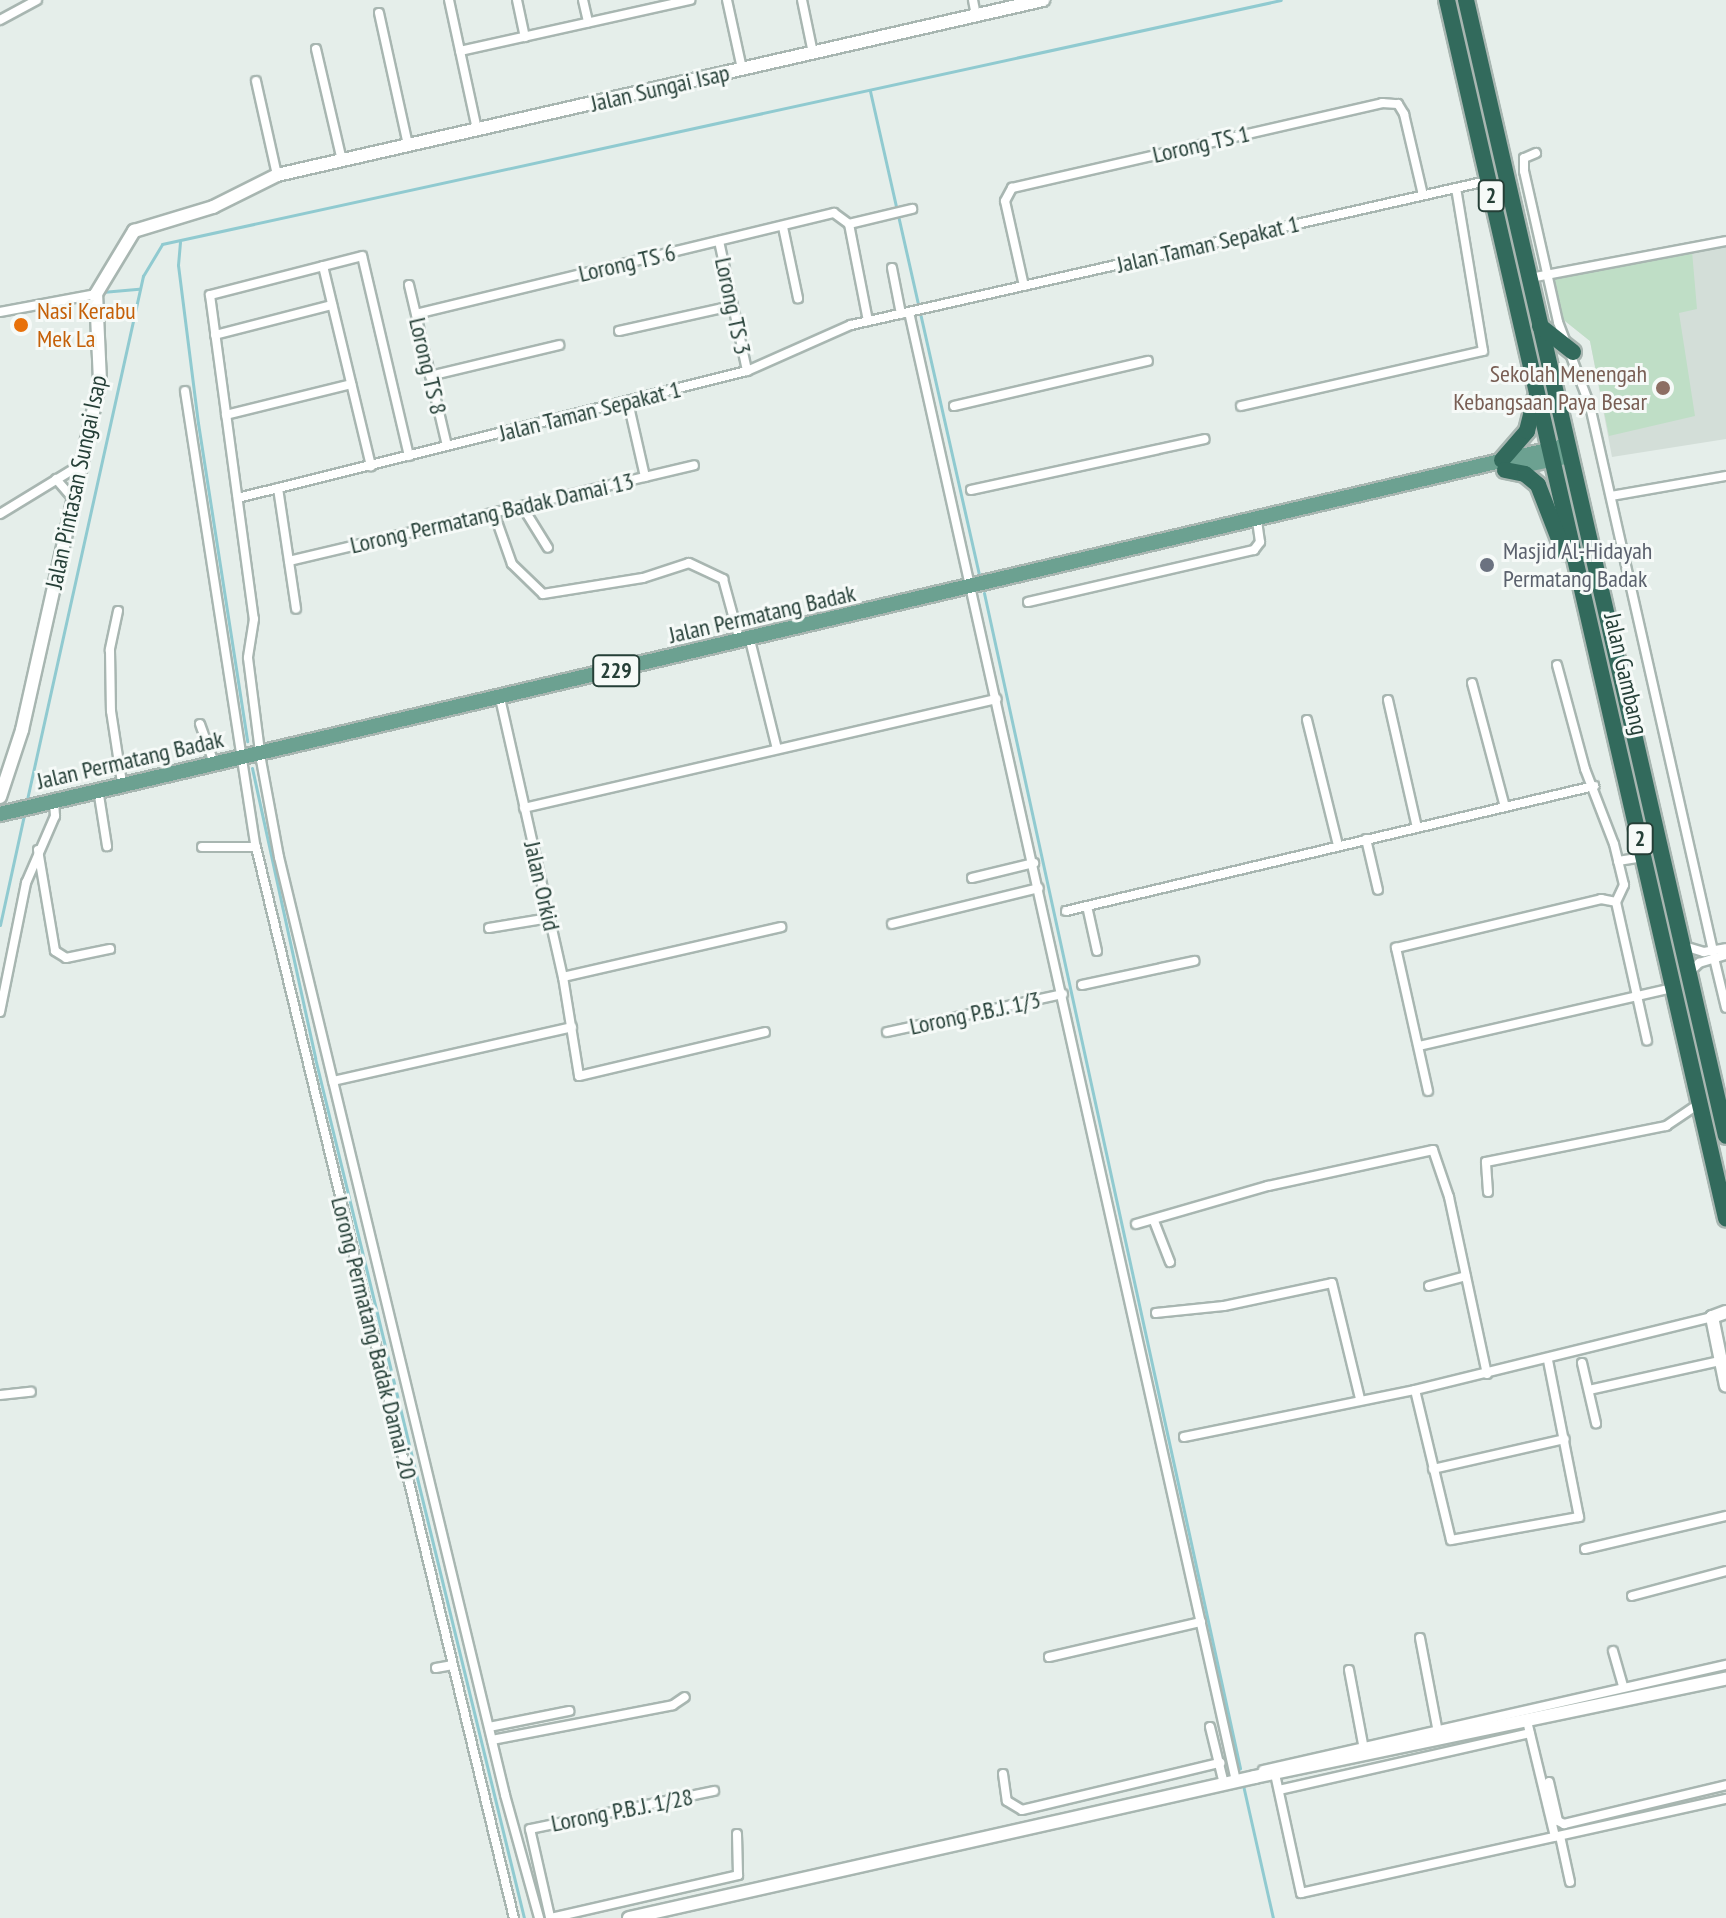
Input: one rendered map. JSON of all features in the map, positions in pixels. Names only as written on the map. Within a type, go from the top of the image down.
[{"type":"highway","name":"Jalan Gambang","points":[[1447,0],[1726,1218]]},
{"type":"highway","name":"Jalan Gambang","points":[[1466,0],[1726,1136]]},
{"type":"highway","points":[[1540,326],[1573,352]]},
{"type":"highway","points":[[1536,392],[1527,431],[1503,465],[1531,477],[1542,493],[1589,622]]},
{"type":"main road","name":"Jalan Permatang Badak","points":[[7,812],[1569,450]]},
{"type":"street","points":[[449,0],[477,130]]},
{"type":"street","points":[[517,0],[525,37]]},
{"type":"street","points":[[583,0],[588,22]]},
{"type":"street","points":[[460,51],[653,4],[690,0]]},
{"type":"street","points":[[727,0],[742,69]]},
{"type":"street","points":[[802,0],[813,53]]},
{"type":"street","points":[[973,0],[976,15]]},
{"type":"street","name":"Jalan Sungai Isap","points":[[277,175],[1043,0]]},
{"type":"street","points":[[0,20],[32,1]]},
{"type":"street","points":[[379,13],[408,145]]},
{"type":"street","points":[[316,49],[342,161]]},
{"type":"street","points":[[0,312],[96,294],[134,231],[213,207],[277,175],[256,81]]},
{"type":"street","name":"Lorong TS 1","points":[[1024,286],[1005,201],[1012,188],[1366,106],[1393,102],[1402,108],[1423,195]]},
{"type":"street","points":[[1536,153],[1524,158],[1524,171],[1558,322],[1573,352],[1611,496],[1726,1008]]},
{"type":"street","name":"Jalan Taman Sepakat 1","points":[[447,446],[747,371],[868,321],[1487,181]]},
{"type":"street","points":[[1241,406],[1483,351],[1456,188]]},
{"type":"street","points":[[868,321],[849,224],[909,210]]},
{"type":"street","name":"Lorong TS 6","points":[[416,314],[839,214],[849,224]]},
{"type":"street","points":[[783,227],[798,298]]},
{"type":"street","name":"Lorong TS 3","points":[[719,241],[747,371]]},
{"type":"street","points":[[1529,279],[1726,241]]},
{"type":"street","points":[[409,456],[362,256],[210,295],[254,619],[248,658],[260,752],[279,857],[492,1740],[539,1918]]},
{"type":"street","points":[[323,266],[371,466]]},
{"type":"street","points":[[892,268],[908,312],[1034,863],[1201,1622],[1230,1783]]},
{"type":"street","name":"Lorong TS 8","points":[[409,285],[447,446]]},
{"type":"street","name":"Jalan Pintasan Sungai Isap","points":[[0,797],[17,750],[83,464],[102,361],[96,294]]},
{"type":"street","points":[[215,335],[332,305]]},
{"type":"street","points":[[619,331],[732,306]]},
{"type":"street","points":[[430,376],[559,345]]},
{"type":"street","points":[[954,406],[1148,361]]},
{"type":"street","points":[[226,415],[351,384]]},
{"type":"street","name":"Lorong Permatang Badak Damai 20","points":[[185,391],[239,758],[256,847],[514,1918]]},
{"type":"street","points":[[628,402],[645,477]]},
{"type":"street","points":[[971,490],[1205,439]]},
{"type":"street","points":[[238,498],[447,446]]},
{"type":"street","points":[[0,514],[83,464]]},
{"type":"street","name":"Lorong Permatang Badak Damai 13","points":[[289,561],[694,465]]},
{"type":"street","points":[[1611,496],[1726,476]]},
{"type":"street","points":[[56,479],[74,500]]},
{"type":"street","points":[[278,488],[296,609]]},
{"type":"street","points":[[522,506],[548,548]]},
{"type":"street","points":[[494,513],[512,564],[543,594],[643,578],[689,563],[723,579],[746,641],[777,749]]},
{"type":"street","points":[[1028,602],[1254,550],[1260,542],[1257,520]]},
{"type":"street","points":[[118,611],[110,650],[111,711],[122,783]]},
{"type":"street","points":[[1557,665],[1624,885],[1616,902],[1647,1041]]},
{"type":"street","points":[[1472,683],[1505,807]]},
{"type":"street","name":"Jalan Orkid","points":[[500,698],[563,977],[579,1076],[765,1032]]},
{"type":"street","points":[[524,808],[997,699]]},
{"type":"street","points":[[1388,700],[1417,828]]},
{"type":"street","points":[[1307,720],[1338,845]]},
{"type":"street","points":[[200,724],[214,763]]},
{"type":"street","points":[[1066,911],[1594,786]]},
{"type":"street","points":[[98,789],[107,846]]},
{"type":"street","points":[[0,1012],[38,849],[55,816],[50,801]]},
{"type":"street","points":[[1366,839],[1378,890]]},
{"type":"street","points":[[202,847],[256,847]]},
{"type":"street","points":[[38,849],[55,951],[66,958],[110,949]]},
{"type":"street","points":[[1618,861],[1644,857]]},
{"type":"street","points":[[972,878],[1034,863]]},
{"type":"street","points":[[892,924],[1039,888]]},
{"type":"street","points":[[1428,1091],[1396,948],[1601,899],[1616,902]]},
{"type":"street","points":[[1087,906],[1097,951]]},
{"type":"street","points":[[489,928],[549,918]]},
{"type":"street","points":[[563,977],[781,927]]},
{"type":"street","points":[[1684,945],[1726,955]]},
{"type":"street","points":[[1690,973],[1726,948]]},
{"type":"street","points":[[1082,985],[1194,961]]},
{"type":"street","points":[[1419,1046],[1673,988]]},
{"type":"street","name":"Lorong P.B.J. 1/3","points":[[887,1032],[1063,994]]},
{"type":"street","points":[[333,1081],[572,1027]]},
{"type":"street","points":[[1488,1192],[1486,1162],[1666,1126],[1682,1110],[1700,1103]]},
{"type":"street","points":[[1136,1224],[1268,1186],[1429,1149],[1437,1154],[1449,1197],[1487,1374]]},
{"type":"street","points":[[1154,1221],[1170,1262]]},
{"type":"street","points":[[1429,1286],[1466,1276]]},
{"type":"street","points":[[1156,1313],[1224,1306],[1332,1283],[1360,1399]]},
{"type":"street","points":[[1184,1437],[1487,1374],[1548,1360],[1557,1352],[1722,1314],[1720,1361],[1726,1386]]},
{"type":"street","points":[[1415,1390],[1433,1469],[1455,1542],[1579,1517],[1548,1360]]},
{"type":"street","points":[[1589,1390],[1720,1361]]},
{"type":"street","points":[[1582,1363],[1596,1423]]},
{"type":"street","points":[[0,1395],[31,1392]]},
{"type":"street","points":[[1433,1469],[1565,1439]]},
{"type":"street","points":[[1585,1549],[1726,1516]]},
{"type":"street","points":[[1632,1596],[1726,1571]]},
{"type":"street","points":[[1049,1657],[1201,1622]]},
{"type":"street","points":[[1420,1638],[1437,1727]]},
{"type":"street","points":[[1613,1651],[1623,1687]]},
{"type":"street","points":[[436,1668],[453,1665]]},
{"type":"street","points":[[629,1918],[1230,1783],[1363,1744],[1726,1665]]},
{"type":"street","points":[[1349,1670],[1363,1744]]},
{"type":"street","points":[[1279,1790],[1726,1679]]},
{"type":"street","points":[[492,1740],[673,1705],[685,1697]]},
{"type":"street","points":[[489,1727],[569,1711]]},
{"type":"street","points":[[1210,1727],[1220,1763],[1230,1783]]},
{"type":"street","points":[[1269,1772],[1529,1727]]},
{"type":"street","points":[[1529,1727],[1570,1882]]},
{"type":"street","points":[[1003,1774],[1007,1801],[1022,1810],[1220,1763]]},
{"type":"street","points":[[1269,1772],[1279,1790],[1301,1893],[1726,1799]]},
{"type":"street","points":[[1549,1782],[1558,1821],[1564,1824],[1726,1785]]},
{"type":"street","name":"Lorong P.B.J. 1/28","points":[[551,1917],[530,1829],[714,1791]]},
{"type":"street","points":[[551,1917],[738,1875],[737,1834]]},
{"type":"shaded area","name":"Sekolah Menengah Kebangsaan Paya Besar","points":[[1726,244],[1726,439],[1612,457],[1590,341],[1560,317],[1608,266]]},
{"type":"green space","name":"Sekolah Menengah Kebangsaan Paya Besar","points":[[1692,251],[1697,309],[1679,313],[1695,416],[1609,436],[1590,341],[1560,317],[1554,277]]},
{"type":"waterway","points":[[26,804],[143,276],[162,244],[1281,0]]},
{"type":"waterway","points":[[870,91],[980,578]]},
{"type":"waterway","points":[[180,242],[178,265],[198,423],[247,741]]},
{"type":"waterway","points":[[102,292],[139,289]]},
{"type":"waterway","points":[[984,593],[1240,1768]]},
{"type":"waterway","points":[[252,768],[315,1058],[524,1918]]},
{"type":"waterway","points":[[0,925],[24,815]]},
{"type":"waterway","points":[[1243,1785],[1273,1918]]},
{"type":"place","name":"Nasi Kerabu Mek La","points":[[21,325]]},
{"type":"place","name":"Sekolah Menengah Kebangsaan Paya Besar","points":[[1663,388]]},
{"type":"place","name":"Masjid Al-Hidayah Permatang Badak","points":[[1487,565]]}]
